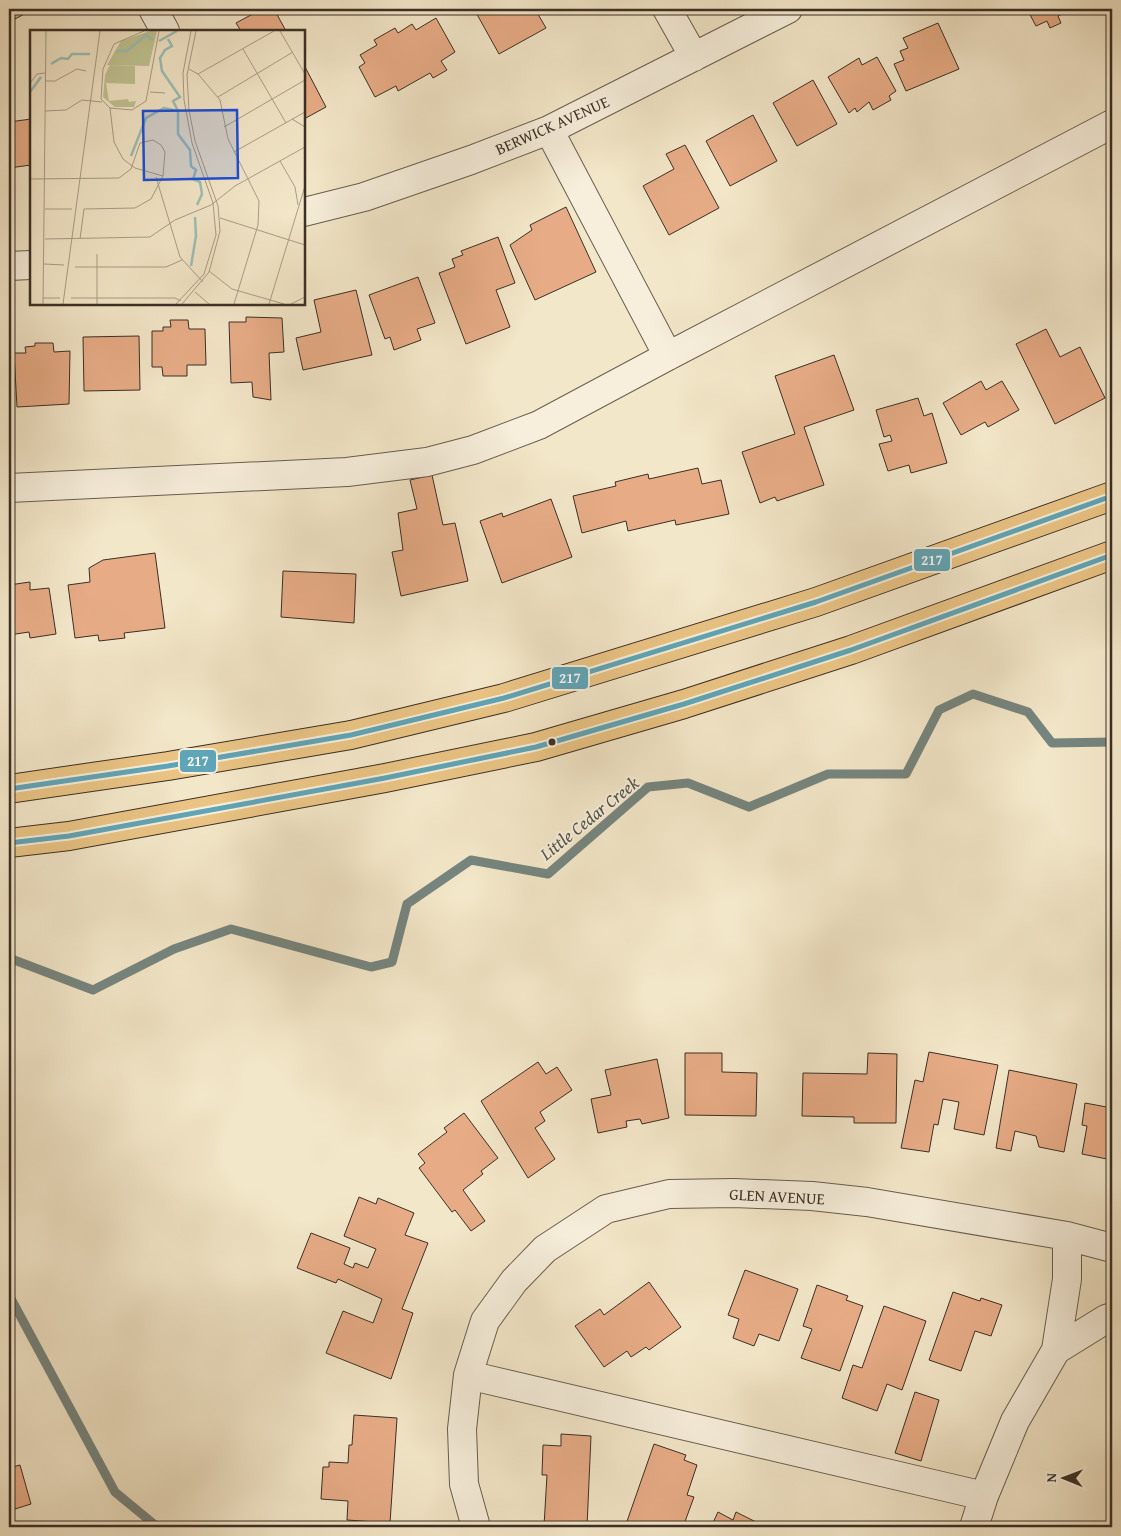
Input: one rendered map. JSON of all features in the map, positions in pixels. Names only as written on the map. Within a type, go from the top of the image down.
[{"type":"main road","points":[[9,790],[168,766],[351,735],[504,698],[816,602],[1112,496]]},
{"type":"main road","points":[[9,843],[79,835],[385,778],[536,747],[684,704],[851,650],[1112,555]]},
{"type":"street","points":[[153,9],[164,30]]},
{"type":"street","points":[[668,9],[694,57]]},
{"type":"street","name":"BERWICK AVENUE","points":[[305,212],[364,197],[471,160],[549,130],[788,9]]},
{"type":"street","points":[[9,488],[348,472],[427,462],[474,450],[539,425],[1112,124]]},
{"type":"street","points":[[549,130],[668,356]]},
{"type":"street","points":[[9,266],[30,265]]},
{"type":"street","name":"GLEN AVENUE","points":[[476,1527],[464,1484],[462,1429],[468,1375],[485,1321],[514,1281],[545,1249],[606,1209],[669,1194],[734,1193],[812,1196],[858,1201],[1067,1236],[1112,1248]]},
{"type":"street","points":[[974,1527],[984,1496],[1015,1421],[1056,1350],[1067,1279],[1067,1236]]},
{"type":"street","points":[[1056,1350],[1112,1317]]},
{"type":"street","points":[[468,1375],[984,1496]]},
{"type":"building","points":[[9,9],[34,9],[15,19],[13,14],[9,16]]},
{"type":"building","points":[[262,9],[274,9],[285,30],[240,30],[236,23]]},
{"type":"building","points":[[474,9],[535,9],[546,28],[499,54]]},
{"type":"building","points":[[1027,9],[1071,9],[1058,16],[1061,23],[1050,28],[1047,21],[1036,26]]},
{"type":"building","points":[[436,18],[455,52],[441,61],[447,70],[433,78],[430,73],[398,91],[396,86],[375,97],[359,67],[365,63],[360,55],[377,45],[374,40],[395,28],[398,33],[412,24],[416,30]]},
{"type":"building","points":[[938,23],[959,69],[906,91],[894,64],[904,60],[900,51],[908,48],[903,38]]},
{"type":"building","points":[[877,57],[896,91],[889,96],[891,100],[873,110],[869,102],[857,112],[855,108],[849,113],[828,77],[859,58],[862,65]]},
{"type":"building","points":[[305,67],[326,107],[305,118]]},
{"type":"building","points":[[813,80],[837,124],[797,146],[773,103]]},
{"type":"building","points":[[753,115],[777,161],[730,186],[706,141]]},
{"type":"building","points":[[30,119],[30,165],[9,168],[9,122]]},
{"type":"building","points":[[685,145],[719,208],[669,235],[643,186],[674,169],[666,154]]},
{"type":"building","points":[[566,207],[596,272],[535,300],[510,245],[532,230],[530,225]]},
{"type":"building","points":[[498,237],[515,283],[496,290],[510,327],[466,344],[439,273],[455,267],[452,259],[463,255],[461,251]]},
{"type":"building","points":[[418,277],[435,323],[417,329],[421,340],[394,350],[390,337],[385,339],[369,295]]},
{"type":"building","points":[[356,290],[372,355],[303,370],[296,338],[321,332],[314,300]]},
{"type":"building","points":[[246,317],[282,318],[284,352],[269,353],[271,400],[253,397],[252,382],[231,383],[229,322],[246,322]]},
{"type":"building","points":[[170,320],[188,320],[189,329],[205,329],[206,365],[187,365],[187,376],[163,376],[162,367],[152,367],[152,331],[163,331],[163,327],[171,327]]},
{"type":"building","points":[[1046,329],[1060,357],[1080,347],[1105,398],[1055,424],[1016,344]]},
{"type":"building","points":[[139,336],[140,390],[84,391],[83,337]]},
{"type":"building","points":[[35,343],[53,343],[54,352],[70,351],[69,404],[17,407],[14,353],[26,353],[25,347],[35,346]]},
{"type":"building","points":[[834,355],[854,410],[804,427],[824,485],[777,501],[775,497],[760,503],[742,452],[795,434],[775,376]]},
{"type":"building","points":[[981,381],[986,390],[1002,381],[1019,410],[988,427],[985,422],[961,435],[943,403]]},
{"type":"building","points":[[918,398],[924,416],[932,413],[947,463],[911,473],[909,465],[888,471],[879,444],[892,441],[890,435],[884,437],[876,410]]},
{"type":"building","points":[[698,468],[702,484],[721,480],[729,514],[676,525],[675,520],[628,531],[626,521],[582,533],[573,496],[616,486],[615,482],[648,474],[649,479]]},
{"type":"building","points":[[432,475],[443,525],[455,523],[468,581],[401,596],[392,552],[403,550],[398,513],[417,509],[410,480]]},
{"type":"building","points":[[551,499],[572,557],[502,583],[480,521],[502,513],[503,517]]},
{"type":"building","points":[[155,553],[165,628],[124,633],[125,638],[99,641],[98,635],[75,638],[68,585],[90,582],[89,568],[103,560]]},
{"type":"building","points":[[283,571],[356,574],[354,623],[281,617]]},
{"type":"building","points":[[30,582],[30,590],[49,588],[56,634],[30,638],[29,632],[9,635],[9,585]]},
{"type":"building","points":[[929,1052],[998,1065],[984,1135],[954,1129],[959,1102],[943,1099],[938,1125],[934,1124],[929,1152],[901,1148],[915,1080],[923,1082]]},
{"type":"building","points":[[685,1053],[722,1053],[722,1072],[757,1073],[756,1116],[685,1115]]},
{"type":"building","points":[[868,1053],[897,1054],[896,1123],[854,1123],[854,1117],[802,1116],[803,1073],[867,1074]]},
{"type":"building","points":[[657,1059],[669,1118],[642,1124],[640,1119],[626,1121],[627,1127],[598,1133],[591,1099],[611,1095],[605,1070]]},
{"type":"building","points":[[538,1062],[546,1074],[557,1067],[572,1090],[540,1112],[545,1121],[535,1128],[555,1159],[528,1178],[481,1101]]},
{"type":"building","points":[[1009,1070],[1077,1084],[1064,1152],[1039,1147],[1036,1136],[1015,1131],[1011,1151],[996,1148]]},
{"type":"building","points":[[1085,1103],[1112,1108],[1112,1160],[1082,1154],[1087,1126],[1082,1125]]},
{"type":"building","points":[[464,1113],[498,1158],[481,1171],[483,1174],[463,1190],[485,1221],[471,1231],[455,1210],[452,1212],[419,1168],[425,1163],[418,1154],[447,1132],[444,1128]]},
{"type":"building","points":[[359,1197],[376,1204],[378,1198],[414,1213],[405,1235],[428,1243],[402,1309],[413,1313],[391,1379],[326,1353],[343,1311],[373,1323],[382,1299],[338,1279],[336,1283],[297,1268],[311,1233],[350,1248],[344,1264],[353,1268],[355,1263],[368,1268],[376,1249],[344,1236]]},
{"type":"building","points":[[745,1270],[798,1289],[779,1341],[759,1334],[754,1346],[733,1338],[739,1319],[728,1315]]},
{"type":"building","points":[[649,1282],[681,1327],[649,1350],[646,1347],[631,1357],[627,1351],[604,1367],[575,1326],[600,1309],[604,1315]]},
{"type":"building","points":[[817,1285],[848,1296],[846,1300],[863,1306],[840,1371],[801,1358],[812,1329],[803,1326]]},
{"type":"building","points":[[953,1292],[980,1301],[981,1298],[1002,1305],[991,1336],[975,1331],[961,1371],[929,1360]]},
{"type":"building","points":[[884,1306],[926,1321],[902,1390],[887,1384],[877,1411],[842,1398],[853,1365],[862,1368]]},
{"type":"building","points":[[915,1392],[939,1400],[921,1461],[895,1453]]},
{"type":"building","points":[[354,1415],[397,1418],[390,1523],[347,1520],[348,1501],[321,1499],[323,1467],[329,1467],[329,1462],[348,1463],[349,1445],[352,1445]]},
{"type":"building","points":[[561,1434],[591,1436],[587,1527],[544,1526],[547,1475],[542,1475],[543,1445],[561,1446]]},
{"type":"building","points":[[654,1444],[686,1455],[684,1460],[697,1465],[687,1495],[694,1497],[683,1527],[625,1527]]},
{"type":"building","points":[[20,1465],[31,1504],[15,1509],[9,1490],[9,1468]]},
{"type":"building","points":[[718,1512],[733,1520],[736,1512],[758,1523],[756,1527],[711,1527]]},
{"type":"waterway","name":"Little Cedar Creek","points":[[9,958],[93,990],[174,949],[231,929],[371,967],[392,962],[407,904],[471,860],[548,874],[648,787],[688,783],[749,807],[828,774],[906,774],[939,710],[973,694],[1028,712],[1052,743],[1112,742]]},
{"type":"waterway","points":[[9,1295],[115,1492],[155,1525],[165,1527]]},
{"type":"transit line","name":"217","points":[[9,789],[168,766],[351,735],[504,698],[816,602],[1112,496]]},
{"type":"transit line","name":"217","points":[[9,843],[69,836],[385,778],[536,747],[684,704],[851,650],[1112,555]]}]
